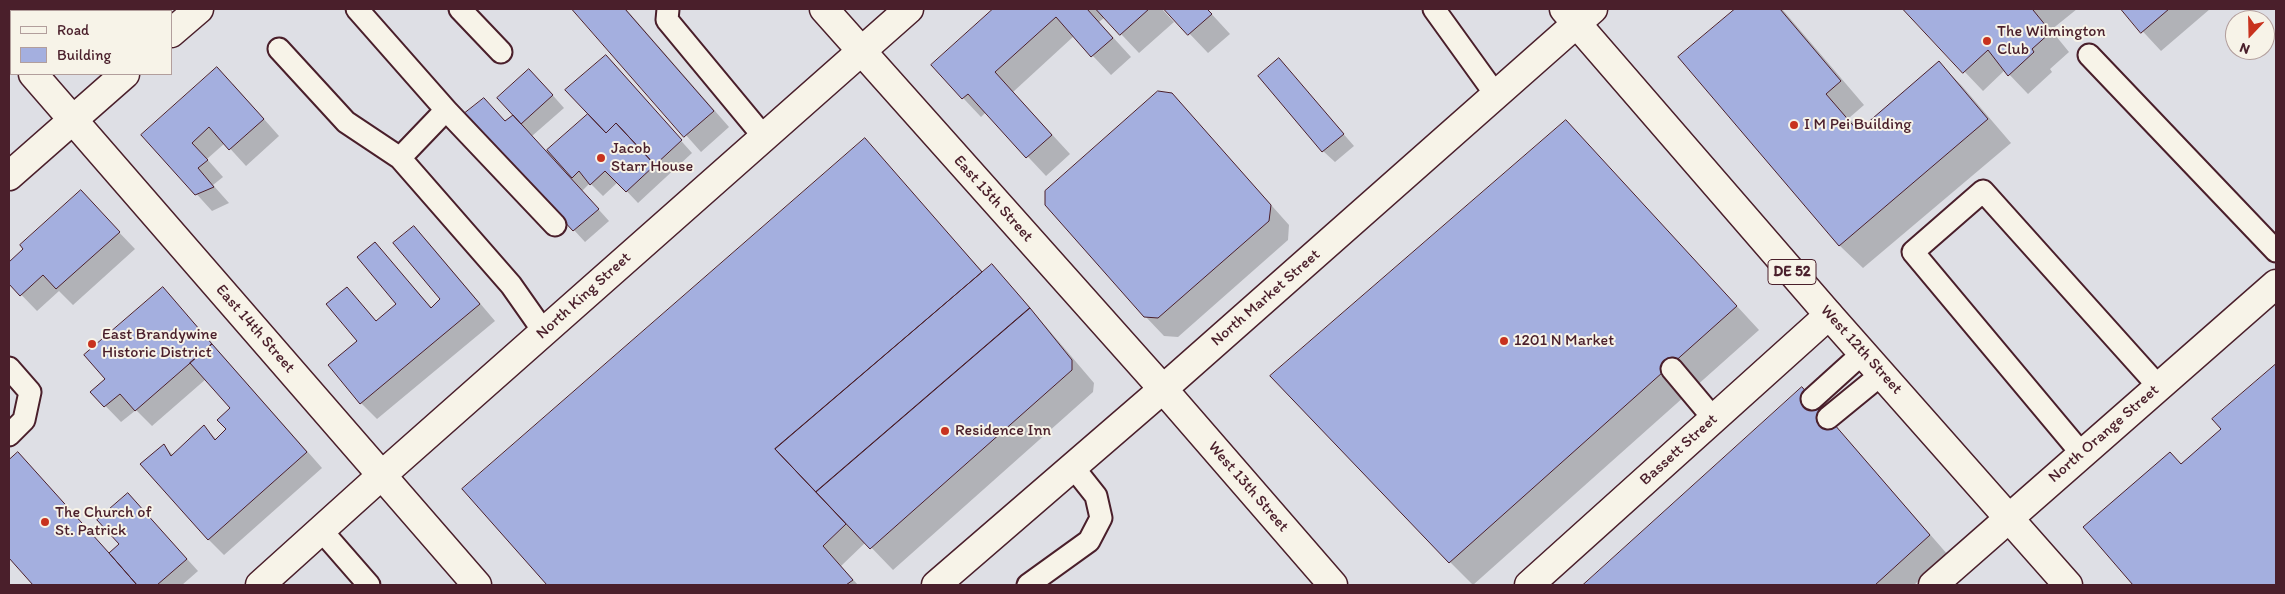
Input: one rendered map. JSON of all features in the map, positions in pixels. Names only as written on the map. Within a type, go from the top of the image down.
[{"type":"street","points":[[172,32],[199,9]]},
{"type":"street","name":"East 13th Street","points":[[824,9],[1163,389]]},
{"type":"street","name":"North King Street","points":[[260,585],[909,9]]},
{"type":"street","name":"North Market Street","points":[[936,585],[1163,389],[1496,95],[1578,14]]},
{"type":"street","name":"West 12th Street","points":[[1578,14],[1829,315],[1883,373],[2068,585]]},
{"type":"street","name":"East 14th Street","points":[[34,75],[477,585]]},
{"type":"street","points":[[9,176],[124,75]]},
{"type":"street","name":"North Orange Street","points":[[1933,585],[2276,284]]},
{"type":"street","name":"Bassett Street","points":[[1529,585],[1829,315]]},
{"type":"street","name":"West 13th Street","points":[[1163,389],[1333,585]]},
{"type":"lane","points":[[357,9],[446,110],[555,225]]},
{"type":"lane","points":[[460,9],[501,52]]},
{"type":"lane","points":[[668,9],[667,20],[764,137]]},
{"type":"lane","points":[[1434,9],[1496,95]]},
{"type":"lane","points":[[279,49],[346,122],[400,158],[511,285],[544,332]]},
{"type":"lane","points":[[2090,55],[2276,250]]},
{"type":"lane","points":[[400,158],[446,110]]},
{"type":"lane","points":[[2082,454],[1913,252],[1983,191],[2159,387]]},
{"type":"lane","points":[[1812,399],[1864,352]]},
{"type":"lane","points":[[9,368],[30,392],[24,420],[9,435]]},
{"type":"lane","points":[[1672,369],[1714,419]]},
{"type":"lane","points":[[1828,418],[1883,373]]},
{"type":"lane","points":[[1028,585],[1088,541],[1101,518],[1096,496],[1073,467]]},
{"type":"lane","points":[[321,530],[365,584]]},
{"type":"building","points":[[9,9],[109,9],[108,10]]},
{"type":"building","points":[[572,9],[625,9],[714,111],[684,137]]},
{"type":"building","points":[[993,9],[1087,9],[1113,38],[1091,57],[1056,17],[995,72],[1052,135],[1026,158],[968,94],[962,99],[931,65]]},
{"type":"building","points":[[1096,9],[1149,9],[1120,35]]},
{"type":"building","points":[[1164,9],[1207,9],[1212,14],[1188,35]]},
{"type":"building","name":"I M Pei Building","points":[[1735,9],[1780,9],[1841,81],[1826,94],[1858,131],[1939,61],[1988,119],[1839,246],[1678,57]]},
{"type":"building","name":"The Wilmington Club","points":[[1903,9],[2035,9],[2033,10],[2051,32],[2032,49],[2034,52],[2008,76],[1988,50],[1963,73]]},
{"type":"building","points":[[2121,9],[2169,9],[2141,33]]},
{"type":"building","points":[[606,55],[682,140],[655,165],[616,123],[606,133],[565,90]]},
{"type":"building","points":[[1279,58],[1344,134],[1322,152],[1258,76]]},
{"type":"building","points":[[217,67],[264,119],[229,150],[209,127],[192,143],[208,160],[198,168],[214,187],[195,195],[141,135]]},
{"type":"building","points":[[529,69],[553,95],[521,124],[497,98]]},
{"type":"building","points":[[1158,91],[1172,93],[1271,205],[1269,221],[1158,318],[1144,317],[1045,205],[1045,191]]},
{"type":"building","points":[[484,98],[505,121],[513,115],[599,209],[573,231],[465,113]]},
{"type":"building","name":"Jacob Starr House","points":[[588,114],[606,133],[616,123],[655,165],[626,192],[605,171],[590,185],[579,171],[572,178],[547,150]]},
{"type":"building","name":"1201 N Market","points":[[1566,120],[1737,306],[1449,563],[1270,376]]},
{"type":"building","points":[[865,138],[982,272],[775,449],[846,524],[823,546],[853,580],[846,585],[547,585],[462,489]]},
{"type":"building","points":[[81,190],[120,232],[56,289],[43,275],[20,296],[9,284],[9,262],[23,249],[20,245]]},
{"type":"building","points":[[414,226],[480,304],[360,404],[328,365],[357,341],[326,304],[347,287],[376,321],[396,304],[357,257],[375,242],[431,308],[440,299],[393,243]]},
{"type":"building","points":[[992,264],[1030,308],[816,492],[775,449]]},
{"type":"building","points":[[163,287],[212,344],[135,411],[120,394],[104,407],[90,392],[105,379],[84,355]]},
{"type":"building","name":"Residence Inn","points":[[1030,308],[1072,360],[1072,370],[870,549],[816,492]]},
{"type":"building","points":[[212,344],[307,452],[208,540],[140,464],[164,444],[171,456],[204,425],[215,440],[226,429],[217,420],[230,408],[190,363]]},
{"type":"building","points":[[2276,364],[2276,585],[2133,585],[2083,527],[2170,452],[2181,464],[2221,429],[2212,419]]},
{"type":"building","points":[[1802,387],[1930,535],[1875,585],[1583,585]]},
{"type":"building","name":"The Church of St. Patrick","points":[[18,452],[137,585],[33,585],[9,558],[9,460]]},
{"type":"building","points":[[128,493],[187,559],[157,585],[137,585],[109,553],[119,544],[97,520]]},
{"type":"place","name":"The Wilmington Club","points":[[1987,41]]},
{"type":"place","name":"I M Pei Building","points":[[1794,125]]},
{"type":"place","name":"Jacob Starr House","points":[[601,158]]},
{"type":"place","name":"1201 N Market","points":[[1504,341]]},
{"type":"place","name":"East Brandywine Historic District","points":[[92,344]]},
{"type":"place","name":"Residence Inn","points":[[945,431]]},
{"type":"place","name":"The Church of St. Patrick","points":[[45,522]]}]
